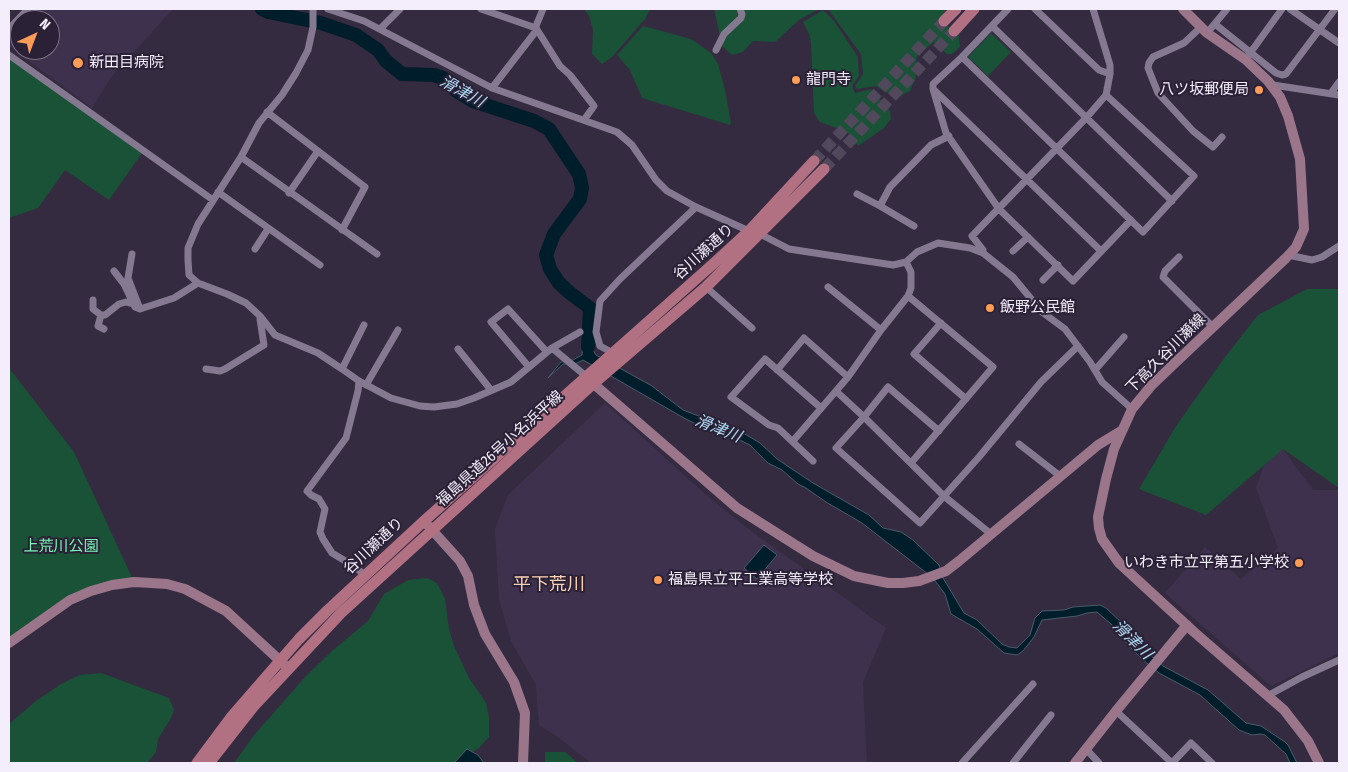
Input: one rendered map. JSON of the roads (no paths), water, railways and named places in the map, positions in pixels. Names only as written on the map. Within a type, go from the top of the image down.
[{"type":"main road","points":[[944,21],[956,9]]},
{"type":"main road","points":[[954,31],[974,9]]},
{"type":"main road","name":"谷川瀬通り","points":[[612,358],[755,232],[814,160]]},
{"type":"main road","name":"福島県道26号小名浜平線","points":[[209,763],[254,707],[284,664],[433,531],[612,358],[706,287],[755,232],[824,169]]},
{"type":"main road","name":"谷川瀬通り","points":[[197,763],[232,716],[284,664],[316,622],[424,521],[593,378]]},
{"type":"street","points":[[9,29],[28,9]]},
{"type":"street","points":[[328,9],[348,12],[492,88],[617,132],[632,145],[656,180],[667,191],[696,207],[789,249],[893,265],[906,262],[917,252],[938,243],[970,248],[983,253],[1014,277],[1037,307],[1064,329],[1109,388],[1132,409]]},
{"type":"street","points":[[380,29],[400,9]]},
{"type":"street","points":[[481,9],[486,9],[536,28],[560,66],[570,75],[594,106],[584,120]]},
{"type":"street","points":[[492,88],[536,31],[544,9]]},
{"type":"street","points":[[716,50],[724,34],[741,18],[740,9]]},
{"type":"street","points":[[1008,9],[962,58],[933,84],[946,133],[999,209],[1073,281],[1131,220]]},
{"type":"street","points":[[1036,9],[1099,70],[1110,74]]},
{"type":"street","points":[[983,253],[983,250],[972,236],[1106,96],[1110,74],[1105,44],[1093,9]]},
{"type":"street","name":"下高久谷川瀬線","points":[[1183,9],[1204,30],[1248,56],[1273,85],[1288,116],[1300,159],[1304,229],[1296,247],[1151,386],[1132,409],[1121,431],[1106,479],[1098,517],[1100,533],[1112,555],[1119,563],[1187,625],[1269,695],[1297,726],[1319,763]]},
{"type":"street","points":[[1222,137],[1213,147],[1193,131],[1158,93],[1148,68],[1148,63],[1153,57],[1165,50],[1181,45],[1215,24],[1227,9]]},
{"type":"street","points":[[1248,56],[1282,9]]},
{"type":"street","points":[[1290,9],[1339,43]]},
{"type":"street","points":[[1215,24],[1248,56],[1276,73],[1286,74],[1335,9]]},
{"type":"street","points":[[314,11],[308,50],[296,73],[282,95],[266,112],[241,157],[198,224],[188,248],[189,275],[198,283],[227,294],[246,304],[260,316],[275,335],[318,353],[359,381],[391,398],[420,406],[434,407],[457,404],[510,382],[550,350],[580,332]]},
{"type":"street","points":[[992,26],[1172,200]]},
{"type":"street","points":[[9,54],[213,200]]},
{"type":"street","points":[[962,58],[1143,232],[1194,176],[1106,96]]},
{"type":"street","points":[[1331,93],[1339,82]]},
{"type":"street","points":[[1273,85],[1339,95]]},
{"type":"street","points":[[934,89],[1100,251]]},
{"type":"street","points":[[266,112],[365,187],[342,230]]},
{"type":"street","points":[[880,206],[890,188],[930,145],[949,136]]},
{"type":"street","points":[[289,192],[318,151]]},
{"type":"street","points":[[241,157],[377,254]]},
{"type":"street","points":[[218,192],[320,265]]},
{"type":"street","points":[[857,194],[914,226]]},
{"type":"street","points":[[612,358],[600,346],[596,332],[600,302],[620,279],[696,207]]},
{"type":"street","points":[[255,249],[268,229]]},
{"type":"street","points":[[1013,251],[1028,237]]},
{"type":"street","points":[[1288,255],[1312,260],[1322,257],[1339,246]]},
{"type":"street","points":[[132,254],[128,278],[140,309]]},
{"type":"street","points":[[1179,257],[1165,271],[1163,277],[1213,327]]},
{"type":"street","points":[[792,441],[848,377],[908,296],[912,272],[906,262]]},
{"type":"street","points":[[1043,280],[1058,265]]},
{"type":"street","points":[[114,272],[124,284],[133,304]]},
{"type":"street","points":[[140,309],[174,298],[198,283]]},
{"type":"street","points":[[706,287],[752,328]]},
{"type":"street","points":[[828,287],[881,330]]},
{"type":"street","points":[[908,296],[993,367],[911,463]]},
{"type":"street","points":[[93,300],[93,309],[101,315]]},
{"type":"street","points":[[101,315],[126,302],[140,309]]},
{"type":"street","points":[[529,367],[491,322],[508,309],[550,350],[593,378],[737,508],[813,556],[854,576],[888,583],[919,581],[946,571],[1098,445],[1121,431]]},
{"type":"street","points":[[101,315],[98,326],[104,329]]},
{"type":"street","points":[[206,370],[220,371],[225,369],[264,345],[260,316]]},
{"type":"street","points":[[941,324],[914,354],[966,399]]},
{"type":"street","points":[[342,369],[364,326]]},
{"type":"street","points":[[366,385],[398,330]]},
{"type":"street","points":[[1095,370],[1124,337]]},
{"type":"street","points":[[777,370],[804,338],[848,377]]},
{"type":"street","points":[[939,431],[888,387],[836,448],[920,523],[945,497],[1041,382],[1078,346]]},
{"type":"street","points":[[458,349],[491,390]]},
{"type":"street","points":[[813,461],[778,428],[769,426],[731,398],[765,359],[821,408]]},
{"type":"street","points":[[359,381],[346,438],[307,490],[323,503],[325,509],[320,532],[323,540],[332,553],[365,575]]},
{"type":"street","points":[[836,391],[945,497],[991,534]]},
{"type":"street","points":[[1019,444],[1060,476]]},
{"type":"street","points":[[424,521],[460,561],[468,576],[474,605],[485,634],[514,682],[526,713],[523,763]]},
{"type":"street","points":[[9,643],[70,600],[84,594],[112,585],[134,582],[167,584],[185,589],[226,611],[284,664]]},
{"type":"street","points":[[1075,763],[1187,625]]},
{"type":"street","points":[[1269,695],[1339,660]]},
{"type":"street","points":[[962,763],[1033,684]]},
{"type":"street","points":[[1116,711],[1172,763],[1191,743],[1212,763]]},
{"type":"street","points":[[1012,763],[1051,715]]},
{"type":"street","points":[[1086,749],[1099,763]]},
{"type":"water","points":[[584,330],[593,330],[593,350],[596,355],[652,386],[683,410],[743,433],[760,443],[777,459],[813,483],[869,515],[883,528],[901,532],[913,540],[939,565],[943,578],[964,613],[977,620],[1002,644],[1017,648],[1030,635],[1035,618],[1042,611],[1100,605],[1122,623],[1138,645],[1163,666],[1208,690],[1246,723],[1261,726],[1285,742],[1297,763],[1290,763],[1286,754],[1265,735],[1252,735],[1239,730],[1200,695],[1159,673],[1142,659],[1118,630],[1097,612],[1042,620],[1034,637],[1023,651],[1017,655],[1004,653],[977,629],[951,614],[945,594],[933,578],[862,523],[826,502],[798,484],[782,470],[768,463],[750,445],[684,418],[583,360],[575,364],[563,364],[548,378],[561,362],[571,361],[582,355]]},
{"type":"water","points":[[764,545],[777,555],[757,579],[744,568]]},
{"type":"water","points":[[467,749],[478,755],[484,763],[454,763]]},
{"type":"waterway","name":"滑津川","points":[[262,9],[268,12],[321,23],[356,35],[378,50],[386,61],[402,74],[434,75],[443,78],[450,82],[455,90],[473,101],[534,121],[549,129],[579,174],[582,188],[580,199],[554,234],[546,255],[550,269],[559,283],[590,308],[588,347]]},
{"type":"tunnel","points":[[814,161],[944,21]]},
{"type":"tunnel","points":[[824,169],[954,31]]},
{"type":"place","name":"新田目病院","points":[[78,63]]},
{"type":"place","name":"龍門寺","points":[[796,80]]},
{"type":"place","name":"八ツ坂郵便局","points":[[1259,90]]},
{"type":"place","name":"飯野公民館","points":[[990,308]]},
{"type":"place","name":"いわき市立平第五小学校","points":[[1299,563]]},
{"type":"place","name":"福島県立平工業高等学校","points":[[658,580]]},
{"type":"district","name":"平下荒川","points":[[549,585]]},
{"type":"park label","name":"上荒川公園","points":[[61,547]]}]
